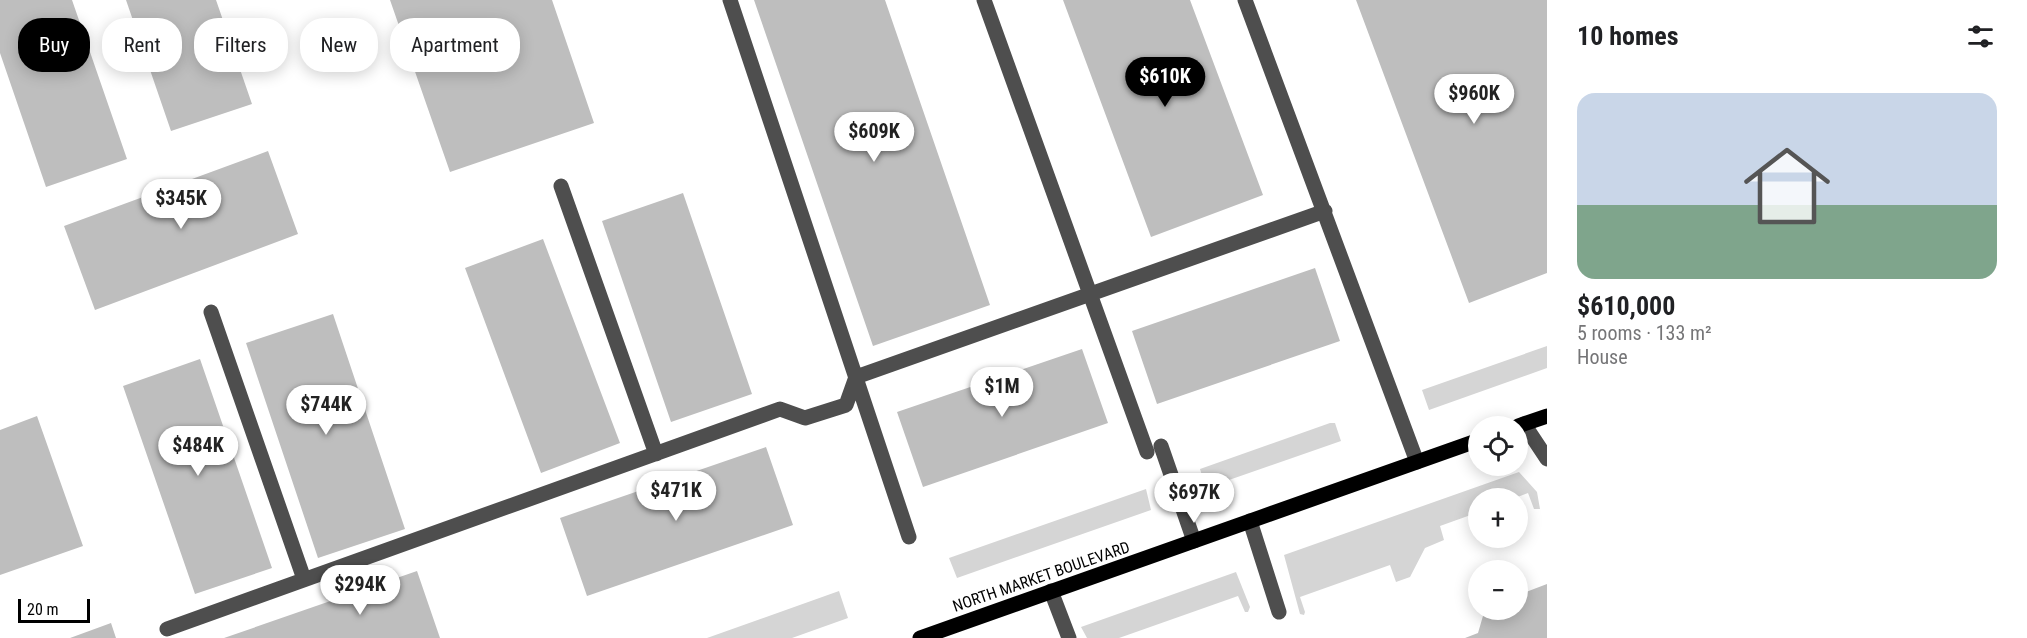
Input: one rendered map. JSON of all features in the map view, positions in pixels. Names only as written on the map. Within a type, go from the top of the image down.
[{"type":"main road","points":[[1528,423],[1547,416]]},
{"type":"main road","name":"NORTH MARKET BOULEVARD","points":[[920,638],[1468,444]]},
{"type":"lane","points":[[730,0],[909,537]]},
{"type":"lane","points":[[984,0],[1091,294],[1194,541]]},
{"type":"lane","points":[[1245,0],[1326,211],[1417,462]]},
{"type":"lane","points":[[561,186],[656,454]]},
{"type":"lane","points":[[856,377],[1326,211]]},
{"type":"lane","points":[[211,312],[304,579]]},
{"type":"lane","points":[[167,629],[780,409],[805,418],[846,405],[856,377]]},
{"type":"lane","points":[[1528,434],[1547,459]]},
{"type":"lane","points":[[1250,521],[1279,612]]},
{"type":"lane","points":[[1052,591],[1069,638]]},
{"type":"shaded area","points":[[1547,346],[1547,368],[1429,410],[1422,390]]},
{"type":"shaded area","points":[[1335,423],[1341,441],[1206,488],[1200,469]]},
{"type":"shaded area","points":[[1508,476],[1523,476],[1537,492],[1540,509],[1534,509],[1528,488],[1474,488]]},
{"type":"shaded area","points":[[1146,489],[1151,510],[957,578],[949,558]]},
{"type":"shaded area","points":[[1468,490],[1468,516],[1440,526],[1444,540],[1425,548],[1410,577],[1396,582],[1390,565],[1300,597],[1304,615],[1300,614],[1284,555]]},
{"type":"shaded area","points":[[1236,572],[1250,607],[1248,612],[1245,612],[1238,596],[1119,638],[1087,638],[1081,627]]},
{"type":"shaded area","points":[[839,591],[848,618],[792,638],[707,638]]},
{"type":"building","points":[[0,0],[72,0],[78,18],[18,18],[18,72],[90,72],[90,52],[127,159],[46,187],[0,53]]},
{"type":"building","points":[[126,0],[216,0],[222,18],[194,18],[194,72],[241,72],[252,104],[171,131],[151,72],[182,72],[182,18],[132,18]]},
{"type":"building","points":[[390,0],[552,0],[594,123],[450,172],[415,72],[520,72],[520,18],[396,18]]},
{"type":"building","points":[[754,0],[885,0],[990,305],[873,346]]},
{"type":"building","points":[[1063,0],[1190,0],[1263,195],[1151,237]]},
{"type":"building","points":[[1356,0],[1547,0],[1547,273],[1469,303]]},
{"type":"building","points":[[268,151],[298,234],[95,310],[64,226]]},
{"type":"building","points":[[683,193],[752,394],[671,422],[602,221]]},
{"type":"building","points":[[543,239],[620,443],[541,473],[465,268]]},
{"type":"building","points":[[1315,268],[1340,341],[1157,404],[1132,331]]},
{"type":"building","points":[[333,314],[405,529],[318,558],[246,343]]},
{"type":"building","points":[[1082,349],[1108,423],[923,487],[897,412]]},
{"type":"building","points":[[200,359],[272,568],[195,594],[123,386]]},
{"type":"building","points":[[37,416],[83,546],[0,575],[0,430]]},
{"type":"building","points":[[766,447],[793,525],[587,596],[560,518]]},
{"type":"building","points":[[417,571],[440,638],[224,638]]},
{"type":"building","points":[[1547,584],[1547,638],[1465,638],[1478,633],[1482,620],[1528,620],[1528,591]]},
{"type":"building","points":[[111,623],[116,638],[70,638]]}]
